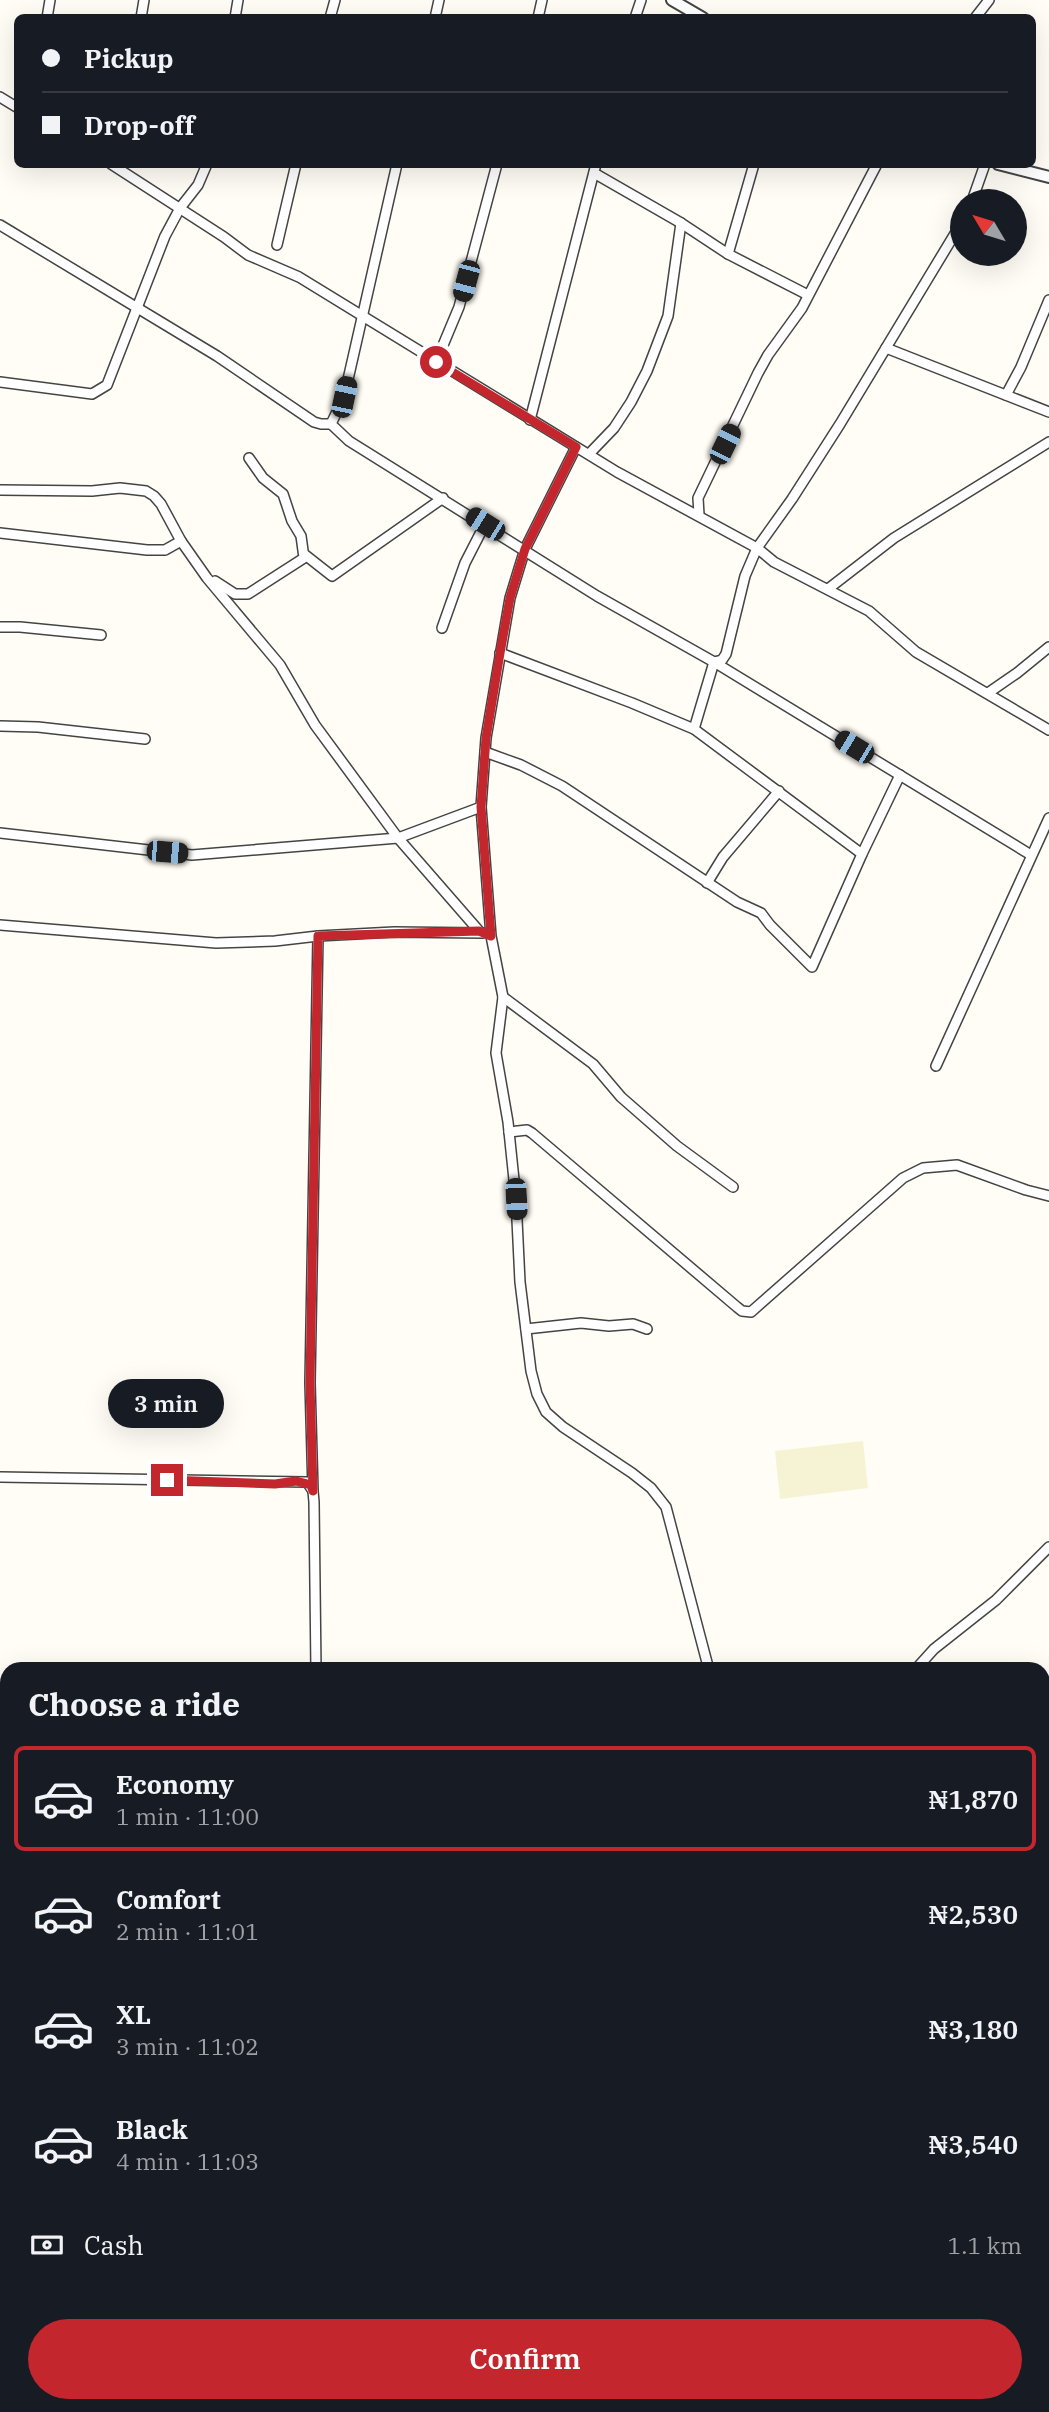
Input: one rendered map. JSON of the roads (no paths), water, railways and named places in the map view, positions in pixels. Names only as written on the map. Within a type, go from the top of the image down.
[{"type":"street","points":[[672,0],[695,14]]},
{"type":"street","points":[[978,14],[989,0]]},
{"type":"street","points":[[121,168],[248,255],[299,277],[362,313],[436,362],[617,472],[757,548],[774,562],[869,611],[916,652],[1049,730]]},
{"type":"street","points":[[0,382],[92,394],[107,385],[165,236],[180,208],[198,186],[205,168]]},
{"type":"street","points":[[277,246],[295,168]]},
{"type":"street","points":[[331,424],[344,397],[396,168]]},
{"type":"street","points":[[436,362],[459,307],[497,168]]},
{"type":"street","points":[[728,254],[753,168]]},
{"type":"street","points":[[699,515],[698,498],[763,364],[802,308],[875,168]]},
{"type":"street","points":[[976,189],[984,168]]},
{"type":"street","points":[[1014,168],[1049,177]]},
{"type":"street","points":[[530,419],[595,169],[728,254],[808,295]]},
{"type":"street","points":[[589,454],[614,428],[647,371],[668,316],[681,223]]},
{"type":"street","points":[[0,225],[217,356],[314,422],[331,424],[349,441],[597,596],[714,662],[1031,855]]},
{"type":"street","points":[[714,662],[722,660],[726,654],[745,576],[757,548],[792,499],[950,242]]},
{"type":"street","points":[[1006,395],[1021,367],[1049,300]]},
{"type":"street","points":[[886,348],[1049,412]]},
{"type":"street","points":[[576,447],[525,549],[510,598],[485,752],[481,807],[491,936],[503,997],[496,1053],[509,1132],[520,1282],[531,1371],[537,1394],[546,1412],[563,1427],[632,1473],[651,1488],[666,1507],[707,1662]]},
{"type":"street","points":[[828,589],[894,538],[1047,447]]},
{"type":"street","points":[[205,575],[235,594],[248,594],[303,558],[301,536],[292,521],[283,494],[263,478],[249,458]]},
{"type":"street","points":[[0,490],[92,491],[120,488],[146,491],[162,504],[181,541],[205,575],[280,665],[315,725],[398,838],[479,931]]},
{"type":"street","points":[[303,554],[332,576],[443,498]]},
{"type":"street","points":[[682,507],[698,498]]},
{"type":"street","points":[[442,628],[465,564],[485,524]]},
{"type":"street","points":[[0,533],[147,550],[165,550],[181,541]]},
{"type":"street","points":[[0,628],[20,627],[101,635]]},
{"type":"street","points":[[988,693],[1049,646]]},
{"type":"street","points":[[500,653],[694,729],[862,854]]},
{"type":"street","points":[[694,729],[714,662]]},
{"type":"street","points":[[0,726],[38,727],[145,740]]},
{"type":"street","points":[[485,752],[521,765],[562,786],[707,883],[761,913],[812,967],[900,775]]},
{"type":"street","points":[[707,883],[723,857],[779,791]]},
{"type":"street","points":[[0,833],[192,855],[398,838],[481,807]]},
{"type":"street","points":[[936,1066],[1049,818]]},
{"type":"street","points":[[0,925],[216,943],[318,936],[479,931],[491,936]]},
{"type":"street","points":[[316,1662],[310,1383],[318,936]]},
{"type":"street","points":[[503,997],[593,1064],[621,1097],[677,1146],[733,1187]]},
{"type":"street","points":[[509,1132],[527,1130],[532,1133],[737,1307],[748,1312],[903,1178],[923,1168],[957,1165],[1049,1196]]},
{"type":"street","points":[[526,1329],[581,1323],[609,1326],[633,1324],[647,1329]]},
{"type":"street","points":[[0,1477],[275,1484],[296,1481],[307,1482],[313,1491]]},
{"type":"street","points":[[922,1662],[934,1649],[996,1600],[1049,1547]]}]
